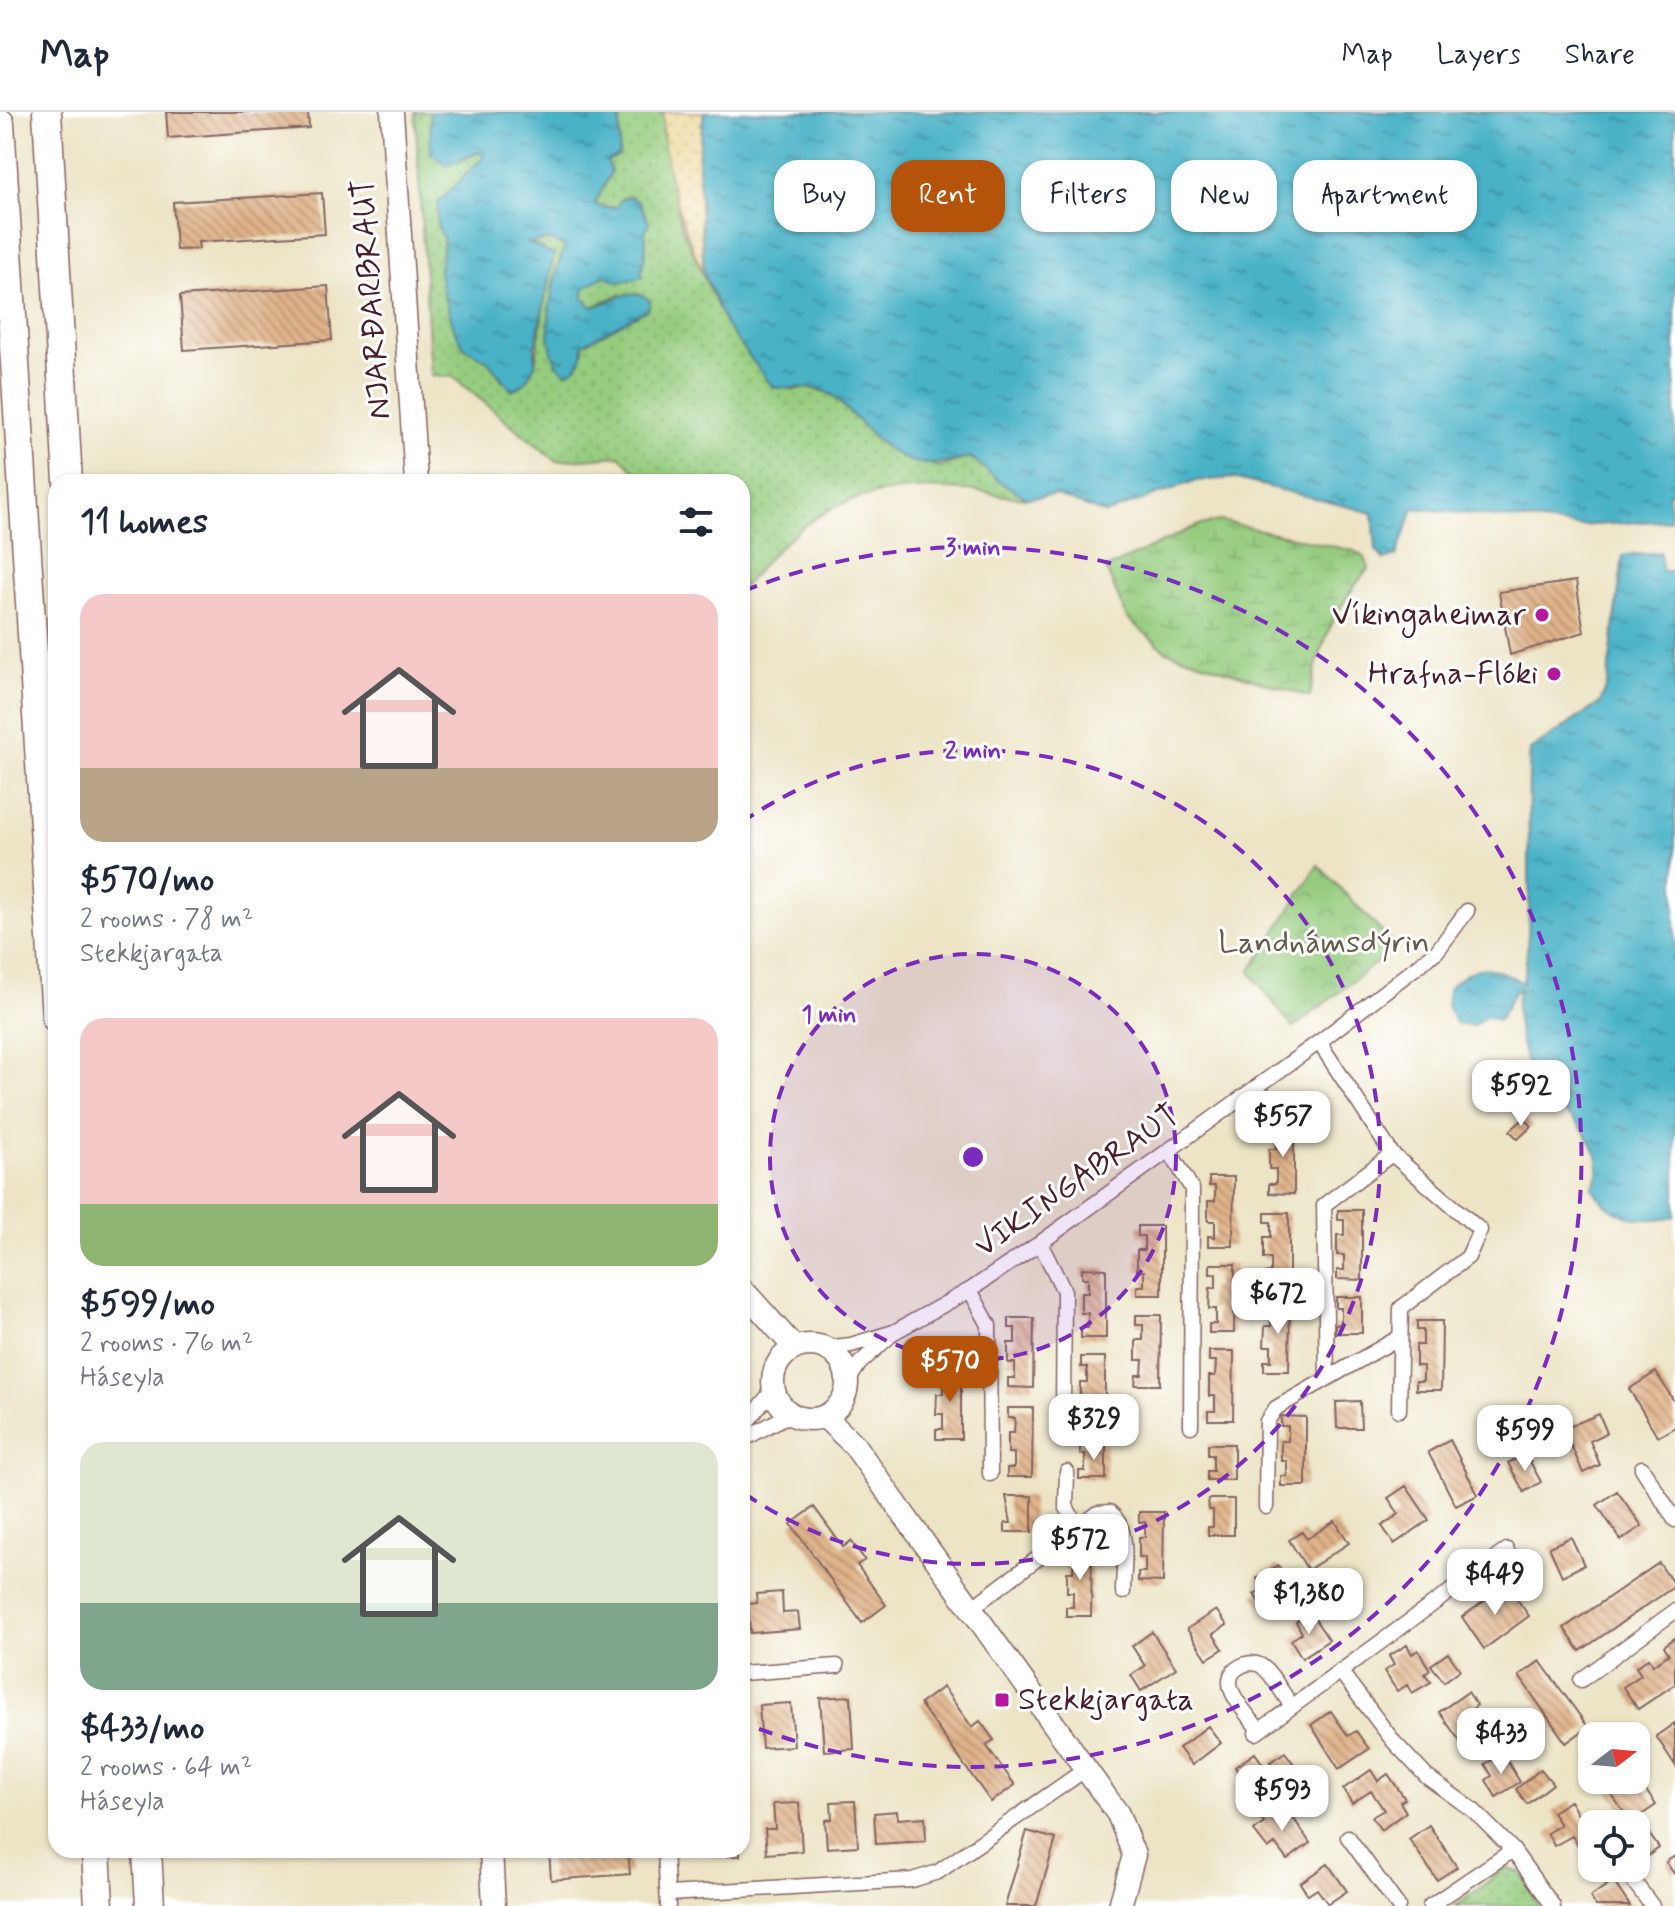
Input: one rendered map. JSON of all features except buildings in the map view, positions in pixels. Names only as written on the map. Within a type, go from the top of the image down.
[{"type":"highway","points":[[47,112],[68,474]]},
{"type":"highway","points":[[0,123],[48,890]]},
{"type":"highway","points":[[96,1858],[99,1906]]},
{"type":"highway","points":[[147,1858],[150,1906]]},
{"type":"street","name":"NJARÐARBRAUT","points":[[392,112],[415,474]]},
{"type":"street","name":"VIKINGABRAUT","points":[[826,1348],[851,1345],[894,1332],[970,1290],[1040,1243],[1319,1042],[1437,951],[1467,911]]},
{"type":"street","points":[[1319,1042],[1392,1154],[1480,1230],[1468,1257],[1401,1308],[1399,1410]]},
{"type":"street","points":[[1169,1150],[1192,1189],[1191,1426]]},
{"type":"street","points":[[1327,1378],[1324,1205],[1392,1154]]},
{"type":"street","points":[[1040,1243],[1064,1291],[1063,1411]]},
{"type":"street","points":[[970,1290],[989,1325],[990,1474]]},
{"type":"street","points":[[750,1300],[786,1354]]},
{"type":"street","name":"VIKINGABRAUT","points":[[844,1392],[860,1363],[894,1332]]},
{"type":"street","points":[[1266,1507],[1267,1421],[1276,1408],[1400,1337]]},
{"type":"street","points":[[786,1354],[815,1345],[826,1348],[841,1362],[854,1445]]},
{"type":"street","points":[[750,1418],[773,1390],[786,1354]]},
{"type":"street","points":[[773,1390],[790,1414]]},
{"type":"street","points":[[750,1436],[790,1414],[813,1419],[824,1416],[844,1392]]},
{"type":"street","points":[[824,1416],[854,1445],[973,1607],[1118,1814],[1132,1843],[1131,1871],[1120,1906]]},
{"type":"street","points":[[1642,1468],[1675,1520]]},
{"type":"street","points":[[1067,1472],[1066,1506],[1078,1529]]},
{"type":"street","points":[[973,1607],[1098,1513],[1110,1512],[1119,1519],[1123,1531],[1123,1592]]},
{"type":"street","points":[[1292,1706],[1262,1666],[1250,1663],[1238,1667],[1230,1678],[1230,1691],[1258,1731],[1507,1550]]},
{"type":"street","points":[[1581,1680],[1675,1611]]},
{"type":"street","points":[[750,1672],[837,1666]]},
{"type":"street","points":[[1340,1671],[1394,1742],[1427,1777],[1473,1810],[1513,1850],[1553,1906]]},
{"type":"street","points":[[665,1858],[668,1900],[912,1880],[938,1872],[1086,1769]]},
{"type":"street","points":[[1348,1837],[1398,1906]]},
{"type":"street","points":[[1430,1906],[1513,1850]]},
{"type":"street","points":[[491,1858],[494,1906]]},
{"type":"street","points":[[1634,1882],[1652,1906]]},
{"type":"green space","points":[[415,112],[430,112],[432,152],[458,163],[478,152],[485,155],[437,223],[444,241],[439,269],[455,331],[464,347],[489,362],[503,381],[535,365],[548,277],[544,249],[528,243],[550,240],[565,246],[550,304],[550,335],[556,365],[583,353],[583,344],[648,309],[620,294],[592,307],[583,298],[584,288],[604,276],[641,269],[646,240],[639,227],[617,207],[605,208],[595,204],[611,172],[607,161],[619,155],[620,112],[663,112],[663,135],[681,225],[726,326],[792,390],[809,388],[830,393],[884,447],[939,467],[971,457],[1000,482],[1027,498],[929,489],[896,490],[866,496],[839,505],[814,519],[790,537],[750,580],[750,474],[638,474],[620,456],[556,461],[453,377],[431,375]]},
{"type":"green space","points":[[1220,521],[1354,551],[1365,558],[1369,568],[1347,597],[1323,644],[1310,697],[1166,651],[1127,618],[1106,569],[1196,526]]},
{"type":"green space","name":"Landnámsdýrin","points":[[1318,865],[1396,947],[1293,1028],[1250,972]]},
{"type":"green space","points":[[1507,1867],[1522,1874],[1539,1906],[1456,1906]]},
{"type":"sand","points":[[663,112],[704,112],[698,161],[704,273],[674,195],[665,154]]},
{"type":"water","points":[[430,112],[620,112],[619,155],[607,161],[611,172],[595,204],[605,208],[617,207],[621,199],[630,196],[640,203],[649,223],[645,232],[642,278],[618,282],[604,276],[585,288],[583,298],[592,307],[629,294],[643,296],[650,301],[648,309],[583,344],[580,362],[571,371],[566,373],[551,348],[549,312],[565,246],[550,240],[528,243],[554,255],[535,347],[535,365],[524,384],[512,391],[489,362],[464,347],[455,331],[439,269],[444,241],[437,223],[438,203],[485,155],[478,152],[447,166],[431,153]]},
{"type":"water","points":[[704,112],[1675,112],[1675,491],[1669,492],[1670,520],[1578,526],[1414,508],[1396,556],[1384,560],[1376,550],[1373,513],[1233,478],[1194,481],[1105,514],[1055,495],[1027,498],[1000,482],[971,457],[932,464],[917,463],[880,442],[829,393],[816,389],[773,387],[726,326],[704,273],[698,161]]},
{"type":"water","points":[[1660,552],[1662,571],[1675,571],[1675,1216],[1639,1219],[1608,1207],[1592,1188],[1598,1165],[1591,1142],[1566,1113],[1541,1096],[1535,1087],[1518,1028],[1517,1000],[1520,990],[1514,992],[1499,1020],[1486,1016],[1472,1026],[1456,1024],[1447,1006],[1448,989],[1467,973],[1476,970],[1492,969],[1523,983],[1529,897],[1530,750],[1600,703],[1607,685],[1623,556]]},
{"type":"place","name":"Víkingaheimar","points":[[1542,615]]},
{"type":"place","name":"Hrafna-Flóki","points":[[1554,674]]},
{"type":"place","name":"Stekkjargata","points":[[1002,1700]]}]
